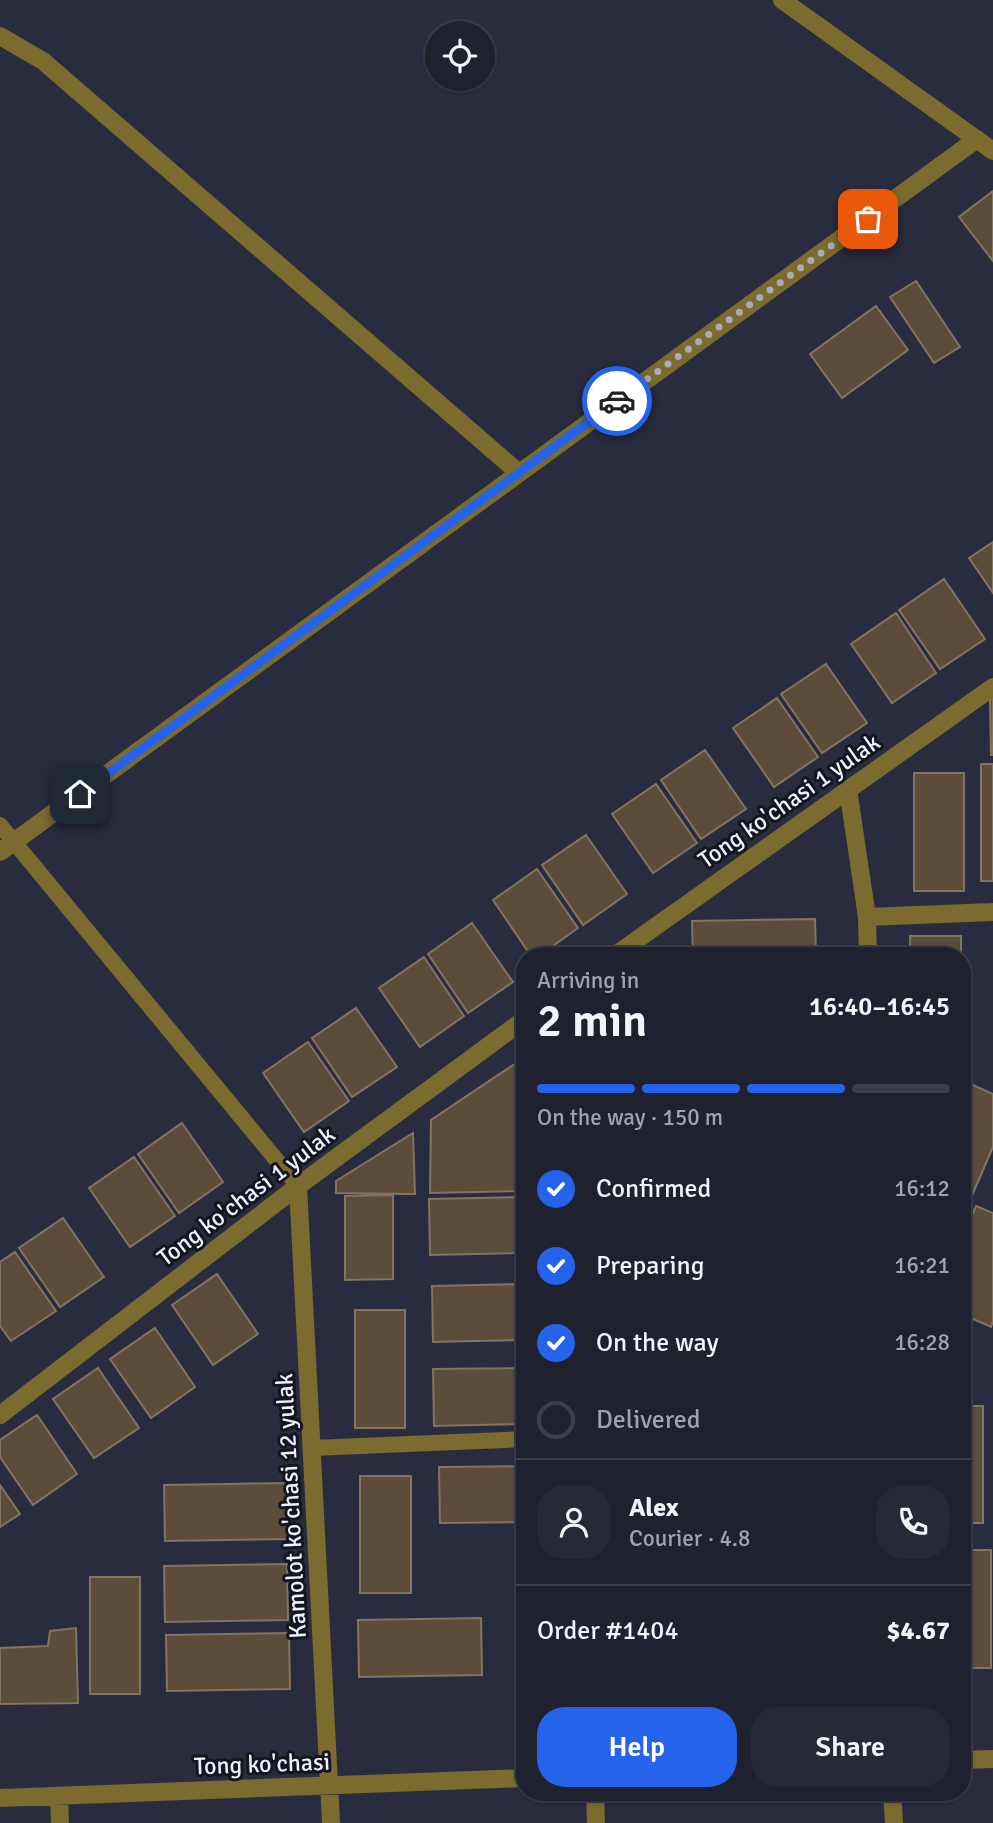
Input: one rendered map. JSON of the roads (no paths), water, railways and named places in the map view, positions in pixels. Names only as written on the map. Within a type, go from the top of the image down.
[{"type":"street","points":[[782,0],[993,151]]},
{"type":"street","points":[[0,36],[43,61],[518,472]]},
{"type":"street","points":[[7,847],[977,139]]},
{"type":"street","name":"Tong ko'chasi 1 yulak","points":[[627,947],[993,687]]},
{"type":"street","points":[[848,789],[867,917],[869,947]]},
{"type":"street","points":[[867,917],[993,912]]},
{"type":"street","name":"Tong ko'chasi 1 yulak","points":[[0,1415],[298,1186],[516,1026]]},
{"type":"street","name":"Kamolot ko'chasi 12 yulak","points":[[298,1186],[331,1823]]},
{"type":"street","points":[[971,1760],[993,1759]]},
{"type":"street","name":"Tong ko'chasi","points":[[0,1798],[516,1778]]},
{"type":"street","points":[[59,1796],[60,1823]]},
{"type":"street","points":[[595,1801],[596,1823]]},
{"type":"street","points":[[893,1801],[894,1823]]},
{"type":"lane","points":[[0,825],[7,847],[298,1186]]},
{"type":"lane","points":[[312,1448],[516,1439]]}]
